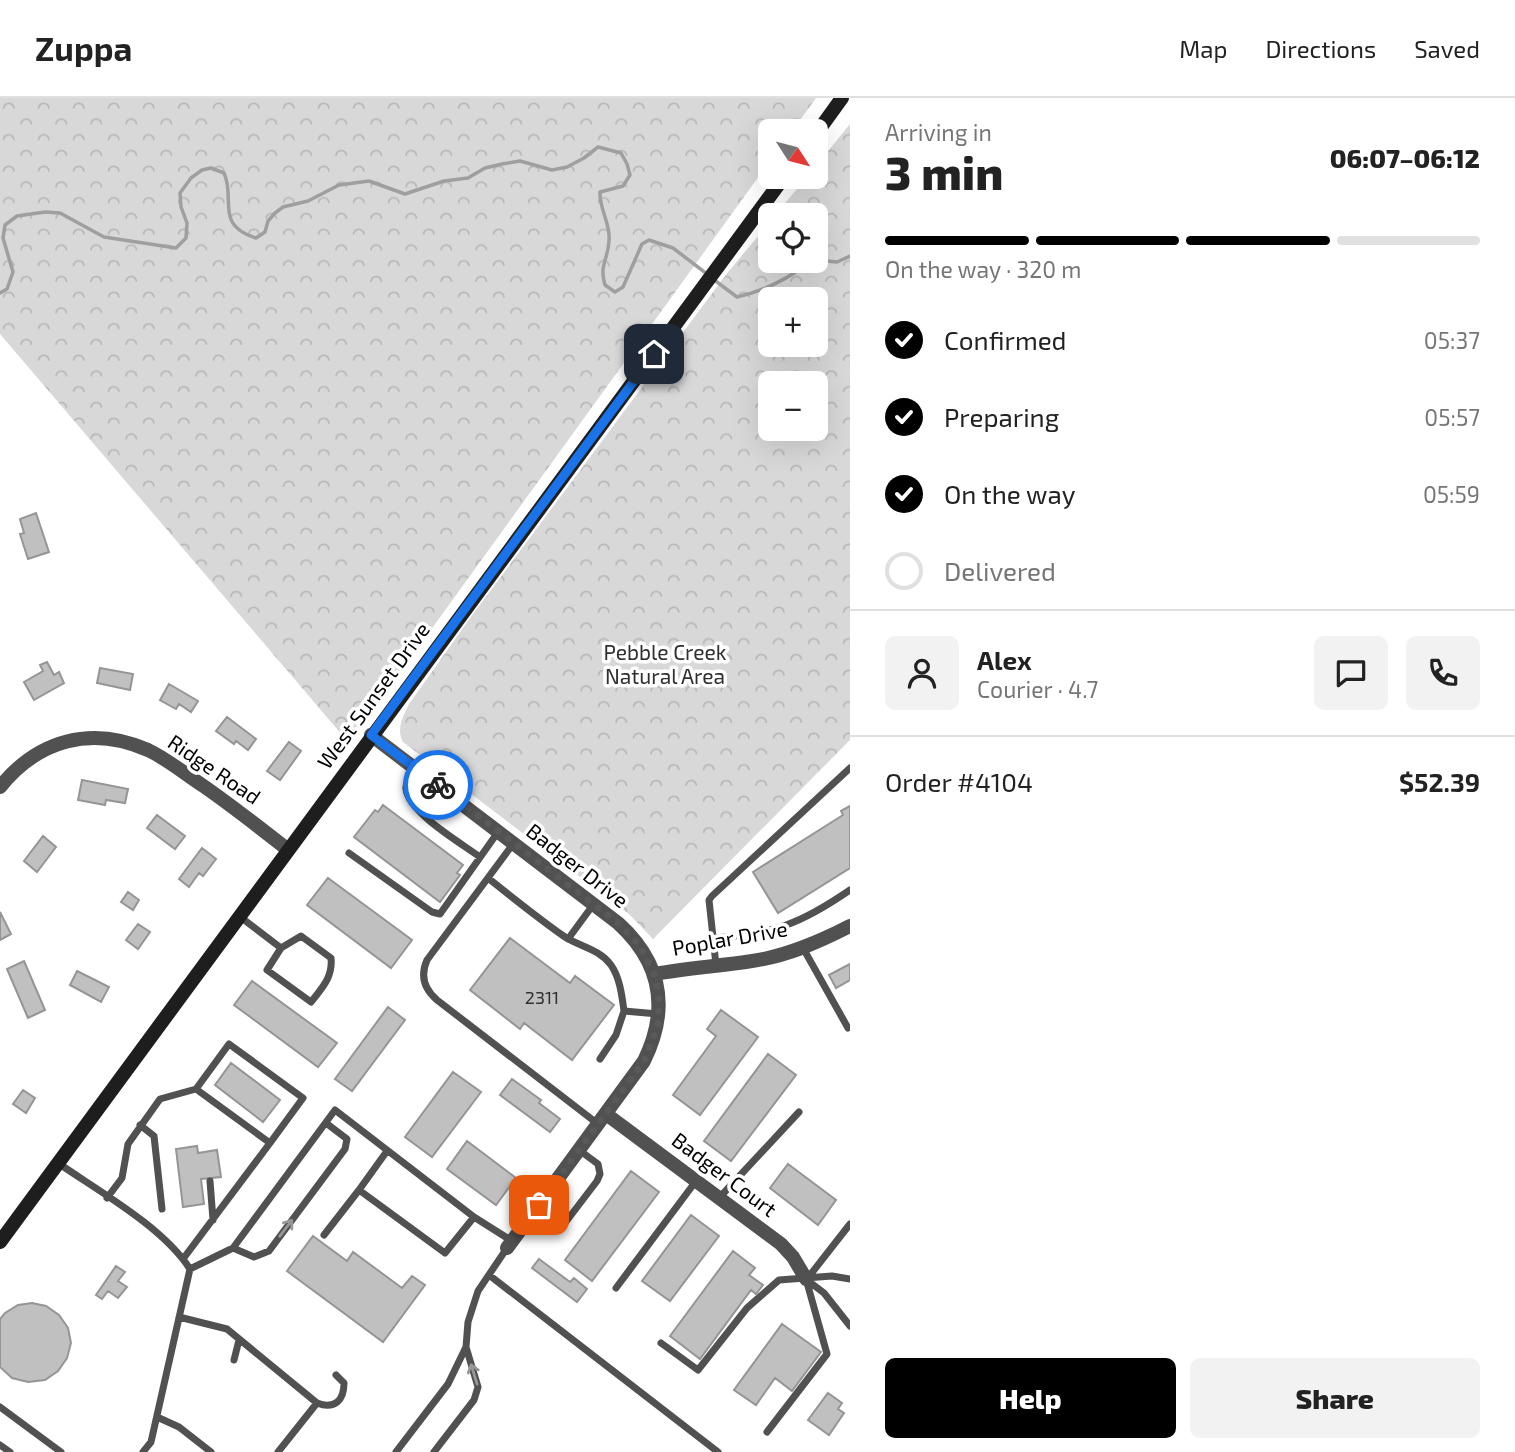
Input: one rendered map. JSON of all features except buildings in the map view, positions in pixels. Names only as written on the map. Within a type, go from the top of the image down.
[{"type":"main road","points":[[827,119],[842,98]]},
{"type":"main road","name":"West Sunset Drive","points":[[0,1242],[238,915],[775,189]]},
{"type":"street","name":"Badger Drive","points":[[371,735],[631,934],[648,958],[654,974],[659,995],[659,1014],[652,1046],[644,1061],[509,1244]]},
{"type":"street","name":"Ridge Road","points":[[0,787],[13,771],[34,755],[58,743],[83,738],[104,738],[127,743],[167,761],[288,849]]},
{"type":"street","name":"Poplar Drive","points":[[654,974],[754,961],[803,948],[850,926]]},
{"type":"street","name":"Badger Court","points":[[602,1119],[697,1181],[781,1244],[793,1257],[806,1279]]},
{"type":"lane","points":[[415,768],[406,791],[416,810],[480,857]]},
{"type":"lane","points":[[716,965],[709,900],[850,768]]},
{"type":"lane","points":[[349,853],[440,914],[499,831]]},
{"type":"lane","points":[[514,843],[427,960],[422,975],[426,989],[437,1000],[602,1119]]},
{"type":"lane","points":[[488,878],[568,939],[589,947],[606,959],[613,968],[619,982],[624,1011],[616,1035],[600,1059]]},
{"type":"lane","points":[[713,939],[754,935],[785,927],[821,910],[850,890]]},
{"type":"lane","points":[[568,939],[594,904]]},
{"type":"lane","points":[[238,915],[281,948]]},
{"type":"lane","points":[[300,936],[331,958],[332,969],[328,980],[311,1002],[267,970],[281,948],[300,936]]},
{"type":"lane","points":[[803,948],[848,1028]]},
{"type":"lane","points":[[624,1011],[659,1014]]},
{"type":"lane","points":[[107,1198],[122,1178],[128,1144],[160,1099],[196,1089],[229,1044],[303,1098],[183,1259]]},
{"type":"lane","points":[[196,1089],[270,1143]]},
{"type":"lane","points":[[190,1269],[233,1248],[335,1110],[509,1244],[472,1304],[466,1347],[448,1384],[396,1452]]},
{"type":"lane","points":[[719,1198],[799,1112]]},
{"type":"lane","points":[[233,1248],[254,1257],[269,1251],[345,1149],[347,1139],[326,1123]]},
{"type":"lane","points":[[141,1125],[154,1136],[162,1209]]},
{"type":"lane","points":[[539,1205],[565,1223],[597,1181],[600,1168],[598,1164],[579,1150]]},
{"type":"lane","points":[[324,1235],[387,1151]]},
{"type":"lane","points":[[57,1162],[163,1238],[190,1269],[151,1442],[144,1452]]},
{"type":"lane","points":[[210,1181],[213,1220]]},
{"type":"lane","points":[[616,1288],[697,1181]]},
{"type":"lane","points":[[359,1190],[445,1252],[474,1217]]},
{"type":"lane","points":[[806,1279],[850,1224]]},
{"type":"lane","points":[[489,1275],[718,1452]]},
{"type":"lane","points":[[661,1343],[698,1370],[747,1308],[779,1280],[832,1276],[850,1279]]},
{"type":"lane","points":[[806,1279],[824,1293],[850,1326]]},
{"type":"lane","points":[[767,1432],[827,1354],[806,1279]]},
{"type":"lane","points":[[179,1317],[227,1329],[317,1403],[325,1406],[339,1402],[344,1394],[344,1382],[336,1375]]},
{"type":"lane","points":[[234,1360],[239,1340]]},
{"type":"lane","points":[[434,1452],[474,1400],[478,1387],[466,1347]]},
{"type":"lane","points":[[278,1452],[317,1403]]},
{"type":"lane","points":[[0,1407],[61,1452]]},
{"type":"lane","points":[[156,1417],[178,1427],[211,1452]]},
{"type":"lane","points":[[0,1445],[10,1452]]},
{"type":"green space","points":[[0,98],[816,98],[801,119],[758,119],[758,178],[349,743],[0,334]]},
{"type":"green space","name":"Pebble Creek Natural Area","points":[[850,124],[850,740],[653,939],[629,914],[403,742],[401,723],[409,704],[473,614],[728,272],[758,236],[758,273],[828,273],[828,203],[785,203],[797,189],[828,189],[828,151]]},
{"type":"waterway","points":[[0,293],[7,289],[13,272],[3,238],[5,225],[17,216],[60,213],[104,237],[176,248],[186,238],[187,223],[181,207],[180,193],[191,178],[202,170],[211,168],[224,173],[231,219],[243,233],[256,238],[265,232],[268,221],[283,207],[308,201],[339,185],[369,181],[405,194],[444,181],[468,178],[485,168],[502,164],[520,161],[552,170],[567,167],[598,147],[621,153],[630,175],[623,186],[600,192],[609,235],[603,267],[605,285],[615,292],[623,287],[642,244],[649,240],[673,248],[707,274]]},
{"type":"waterway","points":[[828,261],[837,262],[850,256]]},
{"type":"waterway","points":[[713,279],[737,297],[776,284],[794,273]]},
{"type":"way so far","points":[[438,785],[631,934],[648,958],[657,983],[658,1025],[652,1046],[644,1061],[539,1205]]},
{"type":"route","points":[[438,785],[371,735],[654,354]]}]
